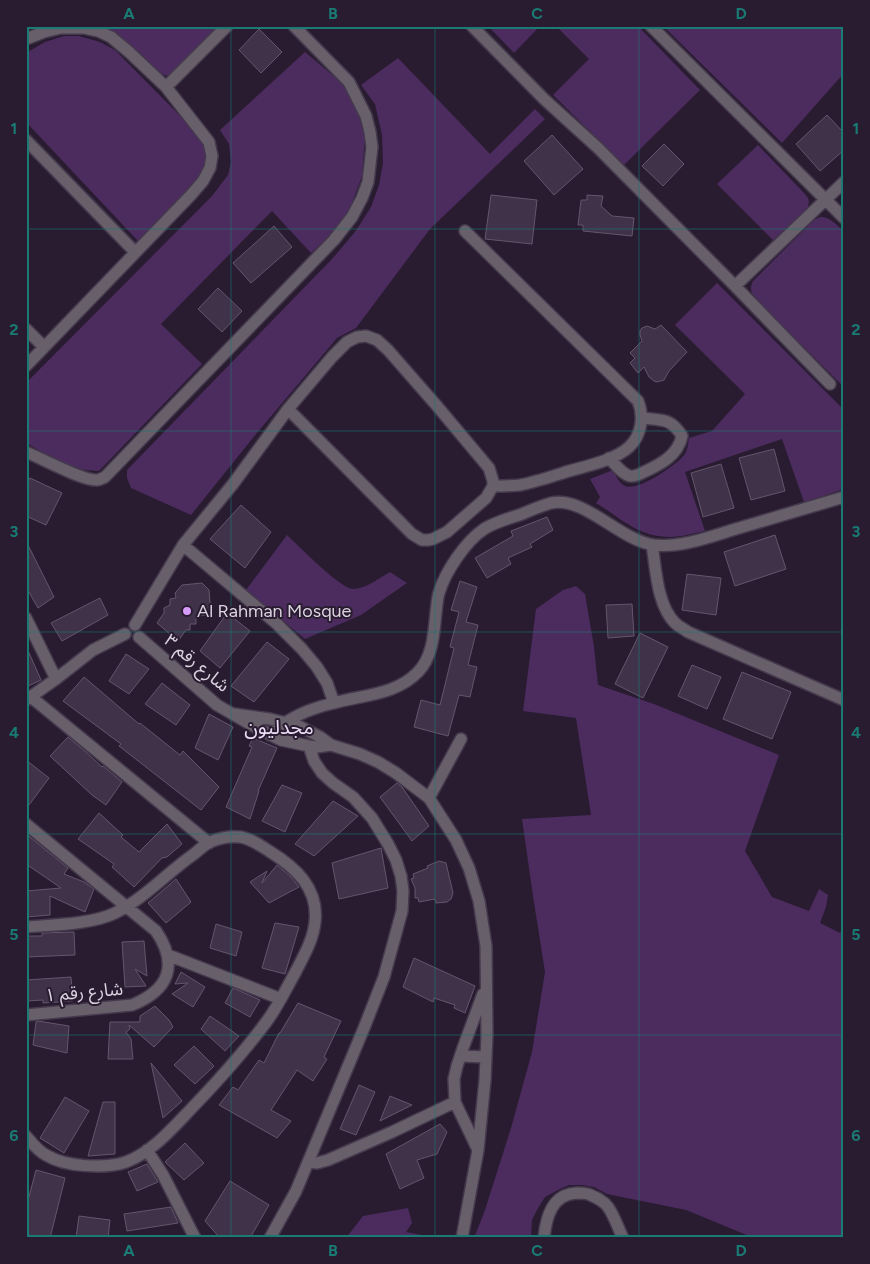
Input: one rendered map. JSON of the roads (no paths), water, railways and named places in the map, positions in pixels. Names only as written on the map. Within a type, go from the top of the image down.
[{"type":"street","points":[[166,88],[226,26]]},
{"type":"street","points":[[26,452],[88,478],[98,480],[104,477],[334,240],[352,217],[368,182],[372,147],[366,116],[348,82],[294,26]]},
{"type":"street","points":[[472,26],[544,98],[598,148],[830,384]]},
{"type":"street","points":[[651,26],[844,218]]},
{"type":"street","points":[[26,39],[61,28],[84,28],[112,37],[166,88],[209,142],[212,156],[210,168],[203,181],[191,195],[26,366]]},
{"type":"street","points":[[26,140],[136,252]]},
{"type":"street","points":[[735,286],[844,182]]},
{"type":"street","points":[[465,231],[638,401],[641,408],[642,418],[636,439],[629,447],[609,458],[520,485],[493,486]]},
{"type":"street","points":[[26,329],[44,348]]},
{"type":"street","points":[[209,842],[29,699],[92,650],[126,634],[128,627],[135,626],[183,545],[233,484],[288,409],[332,356],[347,342],[357,337],[366,336],[377,340],[388,350],[489,468],[493,486],[486,498],[447,532],[433,540],[422,540],[412,534],[288,409]]},
{"type":"street","points":[[609,458],[621,471],[630,476],[665,461],[674,452],[682,436],[673,424],[666,421],[642,418]]},
{"type":"street","points":[[270,735],[285,722],[303,713],[334,702],[389,690],[418,673],[430,652],[439,594],[446,578],[458,556],[471,540],[484,529],[499,522],[551,504],[563,502],[574,504],[636,540],[669,546],[700,540],[844,497]]},
{"type":"street","points":[[652,544],[660,592],[667,613],[676,625],[688,632],[844,700]]},
{"type":"street","points":[[183,545],[277,624],[302,649],[328,683],[334,702]]},
{"type":"street","points":[[26,618],[56,679]]},
{"type":"street","name":"شارع رقم ٣","points":[[135,626],[140,630],[139,637]]},
{"type":"street","name":"شارع رقم ٣","points":[[126,634],[132,640],[139,637]]},
{"type":"street","name":"شارع رقم ٣","points":[[139,637],[216,704],[270,735],[281,740],[309,746],[331,746]]},
{"type":"street","points":[[234,714],[299,726],[331,746],[360,754],[396,773],[429,798],[456,840],[469,868],[480,901],[486,946],[486,1057],[478,1150],[462,1238]]},
{"type":"street","points":[[429,798],[461,739]]},
{"type":"street","points":[[270,1238],[296,1191],[309,1162],[384,977],[402,911],[401,876],[388,844],[372,818],[353,797],[333,783],[322,772],[314,761],[309,746]]},
{"type":"street","points":[[26,824],[156,930],[168,955],[281,999]]},
{"type":"street","points":[[26,927],[99,919],[127,908],[209,842],[234,836],[254,842],[286,862],[299,875],[312,895],[316,908],[311,941],[268,1020],[206,1093],[169,1132],[147,1150],[127,1161],[109,1166],[92,1166],[59,1162],[45,1155],[26,1136]]},
{"type":"street","name":"شارع رقم ١","points":[[26,1015],[132,1005],[143,1001],[154,994],[166,979],[168,955]]},
{"type":"street","points":[[478,1150],[455,1102],[454,1079],[486,986]]},
{"type":"street","points":[[461,1056],[486,1057]]},
{"type":"street","points":[[309,1162],[317,1163],[328,1160],[455,1102]]},
{"type":"street","points":[[147,1150],[163,1175],[195,1238]]},
{"type":"street","points":[[544,1238],[550,1210],[558,1200],[570,1193],[584,1193],[597,1198],[607,1206],[623,1238]]},
{"type":"place","name":"Al Rahman Mosque","points":[[187,611]]},
{"type":"district","name":"مجدليون","points":[[279,727]]}]
